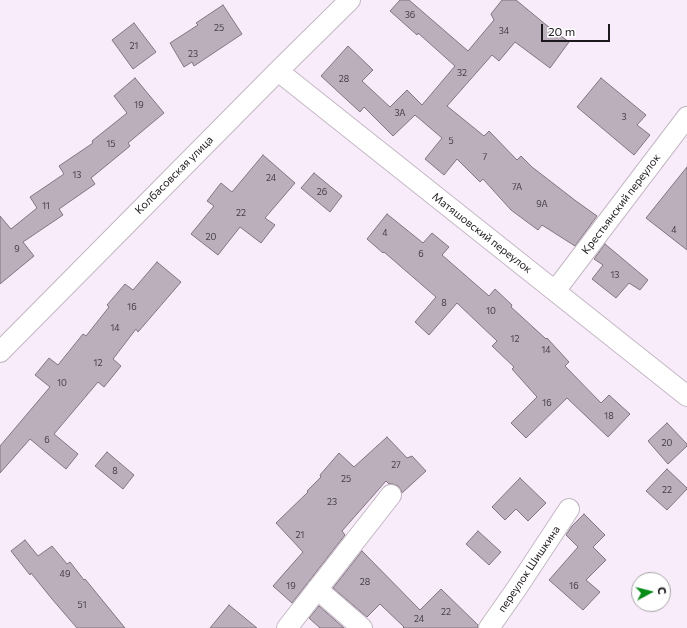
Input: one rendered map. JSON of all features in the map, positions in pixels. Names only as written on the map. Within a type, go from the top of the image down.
[{"type":"street","name":"Колбасовская улица","points":[[0,352],[350,0]]},
{"type":"street","name":"Матяшовский переулок","points":[[278,71],[687,396]]},
{"type":"street","name":"Крестьянский переулок","points":[[555,291],[687,117]]},
{"type":"street","points":[[287,628],[391,495]]},
{"type":"street","name":"переулок Шишкина","points":[[489,628],[569,509]]},
{"type":"street","points":[[317,589],[362,628]]},
{"type":"building","points":[[400,0],[409,0],[468,51],[494,20],[491,14],[502,0],[516,0],[569,42],[550,68],[515,42],[499,61],[492,55],[447,106],[484,136],[489,131],[517,160],[521,156],[532,167],[597,216],[575,246],[542,225],[538,230],[511,210],[483,179],[480,182],[457,159],[444,175],[425,159],[442,138],[415,115],[393,136],[364,107],[360,112],[321,76],[348,46],[373,70],[362,81],[390,107],[407,90],[422,105],[455,66],[418,33],[417,35],[390,11]]},
{"type":"building","points":[[223,5],[242,34],[194,66],[192,62],[184,67],[170,43],[198,25],[196,23]]},
{"type":"building","points":[[134,23],[156,52],[133,69],[112,40]]},
{"type":"building","points":[[135,78],[164,113],[128,143],[130,146],[91,178],[95,184],[59,209],[63,215],[23,242],[34,256],[0,284],[0,216],[11,229],[37,208],[30,197],[64,174],[59,166],[93,143],[92,141],[127,113],[114,96]]},
{"type":"building","points":[[601,78],[646,115],[637,125],[650,135],[634,155],[577,107]]},
{"type":"building","points":[[263,155],[295,183],[265,218],[275,225],[261,243],[240,227],[218,255],[191,234],[214,206],[207,201],[221,183],[232,192]]},
{"type":"building","points":[[687,167],[687,250],[646,218]]},
{"type":"building","points":[[314,173],[342,196],[330,212],[301,188]]},
{"type":"building","points":[[387,214],[423,243],[432,233],[449,247],[442,255],[489,296],[495,289],[512,305],[511,307],[546,339],[547,338],[569,362],[565,366],[601,403],[609,395],[630,414],[608,437],[567,398],[526,438],[511,423],[537,397],[512,369],[514,367],[492,346],[497,341],[457,303],[429,335],[415,322],[436,297],[367,239]]},
{"type":"building","points":[[605,244],[648,280],[640,290],[629,283],[616,298],[592,279],[603,265],[594,259]]},
{"type":"building","points":[[157,262],[181,282],[138,332],[136,329],[113,359],[121,366],[104,387],[98,382],[54,434],[78,454],[66,469],[30,439],[0,473],[0,446],[50,387],[35,375],[49,358],[58,365],[83,334],[86,336],[109,307],[107,305],[125,284],[133,290]]},
{"type":"building","points":[[667,423],[687,444],[687,446],[668,464],[648,441]]},
{"type":"building","points":[[387,437],[407,458],[412,456],[426,471],[402,493],[398,486],[389,484],[386,481],[342,531],[345,535],[292,603],[273,586],[303,552],[276,523],[308,492],[307,491],[321,477],[320,475],[339,453],[354,467]]},
{"type":"building","points":[[107,452],[134,475],[123,489],[95,466]]},
{"type":"building","points":[[667,469],[687,489],[667,510],[646,491]]},
{"type":"building","points":[[520,478],[546,503],[528,521],[516,509],[505,520],[492,507]]},
{"type":"building","points":[[584,514],[605,535],[593,547],[606,560],[586,580],[600,592],[583,610],[549,580],[578,547],[566,535],[572,526]]},
{"type":"building","points":[[478,531],[501,552],[489,565],[466,544]]},
{"type":"building","points":[[25,540],[38,556],[52,546],[67,564],[70,562],[125,628],[77,628],[11,551]]},
{"type":"building","points":[[362,551],[420,610],[441,589],[478,625],[478,628],[403,628],[404,627],[380,604],[367,617],[333,588]]},
{"type":"building","points":[[229,605],[257,628],[210,628]]},
{"type":"building","points":[[319,606],[344,628],[320,628],[309,618]]}]
